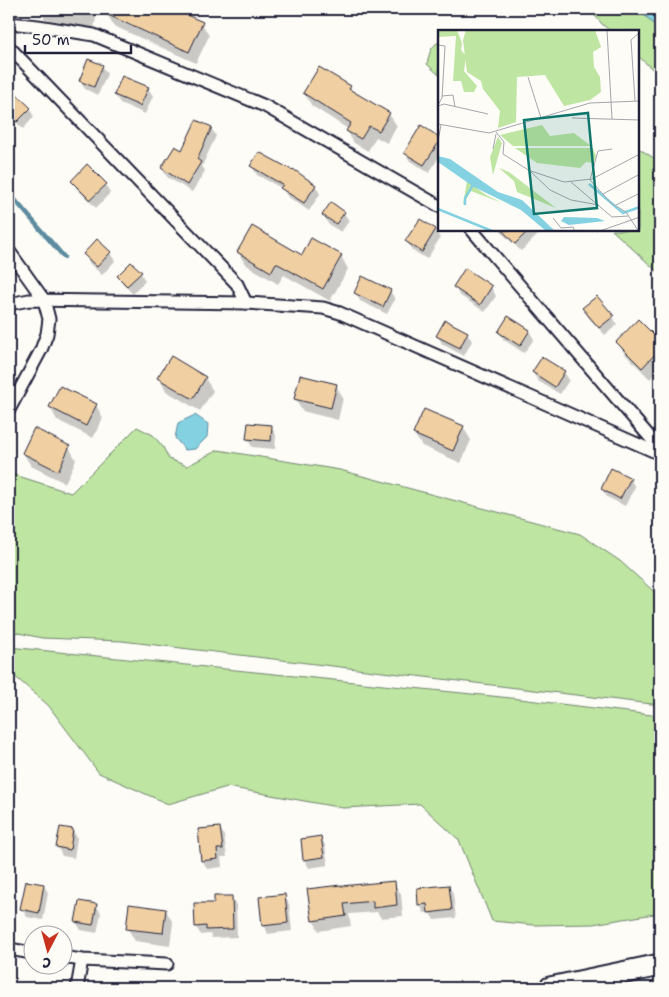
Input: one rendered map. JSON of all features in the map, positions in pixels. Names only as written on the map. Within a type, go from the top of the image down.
[{"type":"highway","points":[[550,988],[660,966]]},
{"type":"street","points":[[9,23],[94,35],[266,106],[438,205]]},
{"type":"street","points":[[9,47],[237,284],[246,303]]},
{"type":"street","points":[[473,231],[660,449]]},
{"type":"street","points":[[9,251],[44,300],[49,319],[47,334],[40,350],[9,410]]},
{"type":"street","points":[[9,304],[28,300],[44,300],[246,303],[323,308],[340,313],[660,454]]},
{"type":"street","points":[[9,949],[22,951]]},
{"type":"street","points":[[72,958],[167,964]]},
{"type":"street","points":[[77,988],[82,960]]},
{"type":"green space","points":[[589,9],[639,9],[660,31],[660,76],[639,57],[639,30],[609,30]]},
{"type":"green space","points":[[438,43],[438,74],[427,64],[429,55]]},
{"type":"green space","points":[[639,149],[660,162],[660,274],[613,231],[639,231]]},
{"type":"green space","points":[[137,427],[153,435],[163,447],[169,459],[187,466],[218,450],[340,470],[580,534],[620,561],[660,597],[660,705],[122,641],[42,638],[9,631],[9,473],[71,493]]},
{"type":"green space","points":[[9,647],[511,698],[660,716],[660,913],[593,924],[534,925],[492,921],[459,840],[420,804],[343,808],[227,787],[168,804],[99,773],[48,705],[9,670]]},
{"type":"water","points":[[639,9],[660,9],[660,31]]},
{"type":"water","points":[[195,415],[208,424],[207,437],[195,449],[185,450],[175,438],[178,423]]},
{"type":"building","points":[[95,9],[173,9],[203,22],[189,52]]},
{"type":"building","points":[[88,59],[103,65],[94,87],[79,81]]},
{"type":"building","points":[[319,67],[351,86],[349,89],[390,113],[379,131],[369,126],[361,139],[346,131],[351,123],[303,93]]},
{"type":"building","points":[[122,76],[149,87],[140,106],[114,95]]},
{"type":"building","points":[[14,92],[31,108],[17,122],[9,113],[9,98]]},
{"type":"building","points":[[196,120],[212,127],[197,159],[201,162],[187,185],[161,168],[175,146],[182,150]]},
{"type":"building","points":[[421,125],[438,136],[438,144],[424,165],[404,153]]},
{"type":"building","points":[[259,152],[293,169],[316,185],[304,203],[280,188],[283,185],[250,166]]},
{"type":"building","points":[[87,164],[107,184],[90,200],[71,181]]},
{"type":"building","points":[[331,202],[345,212],[336,224],[322,215]]},
{"type":"building","points":[[420,219],[436,229],[422,252],[405,241]]},
{"type":"building","points":[[252,226],[302,255],[311,238],[342,255],[323,289],[276,263],[271,272],[237,252]]},
{"type":"building","points":[[503,231],[528,231],[515,244]]},
{"type":"building","points":[[97,239],[111,252],[97,267],[83,254]]},
{"type":"building","points":[[131,262],[142,272],[127,286],[117,276]]},
{"type":"building","points":[[465,268],[492,286],[480,305],[453,287]]},
{"type":"building","points":[[362,276],[391,290],[383,307],[354,293]]},
{"type":"building","points":[[597,296],[614,316],[599,328],[582,308]]},
{"type":"building","points":[[508,316],[530,330],[520,346],[498,332]]},
{"type":"building","points":[[638,319],[660,341],[660,349],[642,368],[616,342]]},
{"type":"building","points":[[445,320],[468,332],[460,348],[436,336]]},
{"type":"building","points":[[171,356],[206,377],[193,399],[157,378]]},
{"type":"building","points":[[542,357],[565,371],[555,387],[532,372]]},
{"type":"building","points":[[300,375],[337,384],[331,408],[294,399]]},
{"type":"building","points":[[60,386],[97,404],[86,426],[49,407]]},
{"type":"building","points":[[424,409],[464,426],[453,451],[413,434]]},
{"type":"building","points":[[248,423],[272,425],[271,441],[246,439]]},
{"type":"building","points":[[34,428],[70,446],[58,471],[22,453]]},
{"type":"building","points":[[611,468],[631,478],[620,499],[601,489]]},
{"type":"building","points":[[60,827],[73,829],[70,850],[56,847]]},
{"type":"building","points":[[220,827],[223,849],[217,849],[218,859],[201,861],[198,829]]},
{"type":"building","points":[[321,836],[324,857],[303,860],[301,839]]},
{"type":"building","points":[[26,881],[44,884],[39,913],[20,909]]},
{"type":"building","points":[[395,881],[397,905],[373,908],[373,901],[344,904],[346,916],[312,921],[307,889]]},
{"type":"building","points":[[449,885],[452,910],[428,913],[427,904],[418,905],[417,888]]},
{"type":"building","points":[[285,894],[288,923],[262,926],[259,897]]},
{"type":"building","points":[[214,896],[232,896],[233,929],[206,930],[206,926],[195,927],[194,903],[214,903]]},
{"type":"building","points":[[79,901],[97,904],[93,925],[75,922]]},
{"type":"building","points":[[129,904],[166,909],[163,933],[126,929]]},
{"type":"waterway","points":[[9,193],[64,257]]}]
